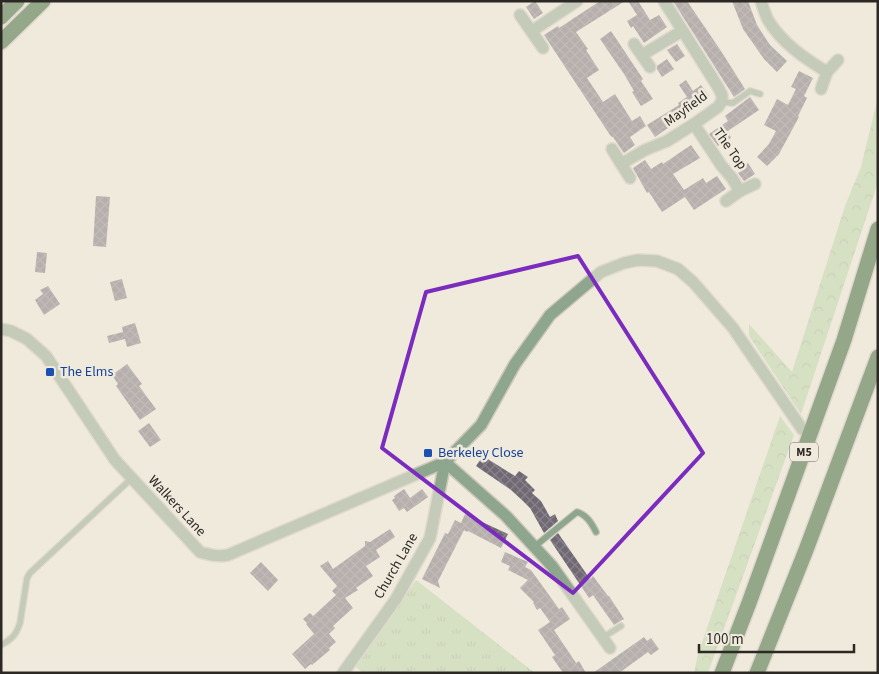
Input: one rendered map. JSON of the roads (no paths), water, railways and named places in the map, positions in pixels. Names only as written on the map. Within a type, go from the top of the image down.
[{"type":"highway","points":[[1,17],[17,1]]},
{"type":"highway","points":[[1,42],[43,1]]},
{"type":"highway","name":"M5","points":[[722,673],[844,340],[878,229]]},
{"type":"highway","name":"M5","points":[[757,673],[806,550],[878,356]]},
{"type":"street","points":[[532,31],[577,1]]},
{"type":"street","name":"Mayfield","points":[[621,164],[645,150],[667,141],[718,107],[721,102],[722,95],[664,1]]},
{"type":"street","points":[[760,1],[778,34],[804,58],[827,72]]},
{"type":"street","points":[[520,15],[543,48]]},
{"type":"street","points":[[642,55],[682,31]]},
{"type":"street","points":[[634,44],[650,67]]},
{"type":"street","points":[[821,89],[827,72],[838,60]]},
{"type":"street","name":"The Top","points":[[694,124],[740,191]]},
{"type":"street","points":[[612,149],[630,178]]},
{"type":"street","name":"The Top","points":[[726,201],[740,191],[755,184]]},
{"type":"street","points":[[610,648],[552,566],[506,516],[445,462],[481,425],[515,364],[550,315],[601,272],[638,260],[657,261],[678,269],[693,282],[733,328],[802,429]]},
{"type":"street","name":"Walkers Lane","points":[[1,329],[11,331],[27,339],[46,356],[115,460],[200,552],[220,556],[228,555],[445,462]]},
{"type":"street","name":"Church Lane","points":[[343,673],[396,599],[430,538],[445,462]]},
{"type":"lane","points":[[721,102],[733,103],[750,91],[760,94]]},
{"type":"lane","points":[[1,645],[12,639],[18,630],[27,578],[30,573],[132,478]]},
{"type":"lane","points":[[534,547],[577,512],[591,522],[596,532]]},
{"type":"lane","points":[[602,638],[621,626]]},
{"type":"place","name":"The Elms","points":[[50,372]]},
{"type":"place","name":"Berkeley Close","points":[[428,453]]}]
